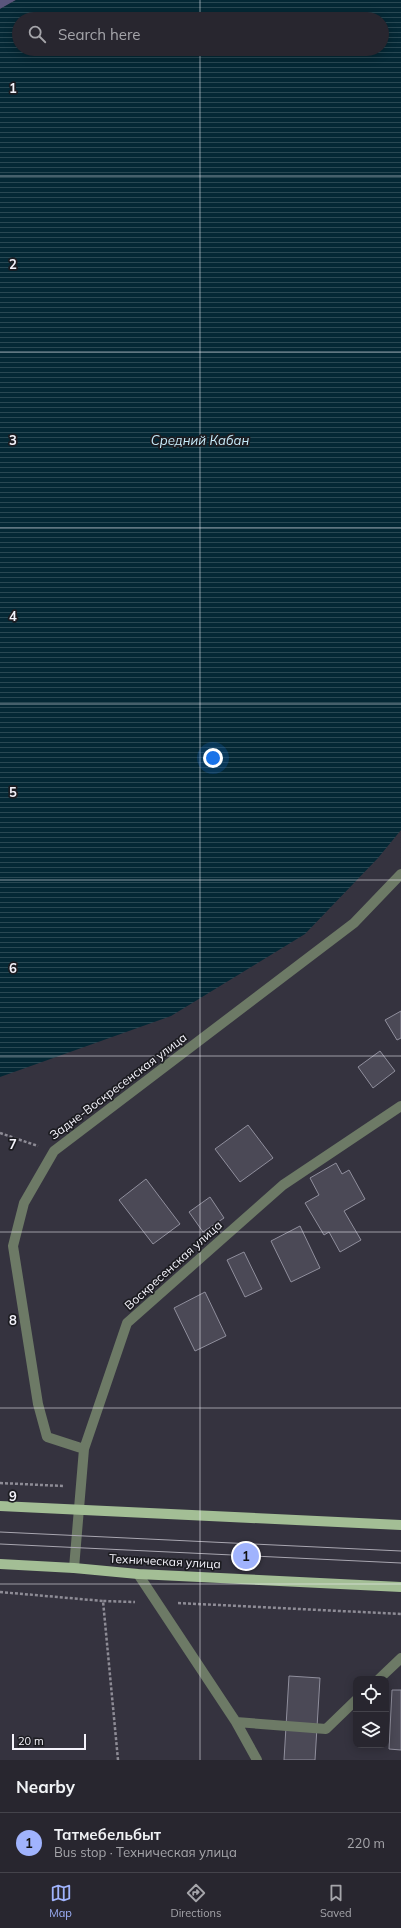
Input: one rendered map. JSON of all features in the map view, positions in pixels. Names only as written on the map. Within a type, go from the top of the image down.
[{"type":"main road","points":[[0,1506],[401,1525]]},
{"type":"main road","name":"Техническая улица","points":[[0,1564],[74,1568],[138,1574],[401,1587]]},
{"type":"street","name":"Задне-Воскресенская улица","points":[[84,1449],[47,1437],[38,1404],[13,1246],[24,1203],[54,1151],[354,923],[401,874]]},
{"type":"street","name":"Воскресенская улица","points":[[74,1568],[84,1449],[127,1322],[283,1185],[401,1106]]},
{"type":"street","points":[[138,1574],[155,1602],[236,1722],[257,1760]]},
{"type":"street","points":[[382,1676],[401,1658]]},
{"type":"street","points":[[236,1722],[326,1729],[353,1703]]},
{"type":"path","points":[[0,1133],[54,1151]]},
{"type":"path","points":[[0,1483],[80,1487]]},
{"type":"path","points":[[0,1592],[103,1601],[155,1602],[401,1614]]},
{"type":"path","points":[[103,1601],[118,1760]]},
{"type":"shaded area","points":[[0,0],[16,0],[0,9]]},
{"type":"water","name":"Средний Кабан","points":[[16,0],[401,0],[401,830],[378,858],[305,934],[171,1016],[0,1077],[0,9]]},
{"type":"building","points":[[401,1011],[401,1038],[397,1040],[385,1020]]},
{"type":"building","points":[[380,1051],[395,1071],[373,1088],[358,1067]]},
{"type":"building","points":[[248,1125],[273,1158],[240,1182],[215,1149]]},
{"type":"building","points":[[336,1163],[342,1174],[349,1170],[365,1199],[344,1211],[361,1240],[340,1252],[329,1232],[324,1235],[305,1203],[319,1195],[310,1178]]},
{"type":"building","points":[[146,1179],[180,1224],[153,1244],[119,1200]]},
{"type":"building","points":[[210,1197],[224,1218],[203,1232],[189,1212]]},
{"type":"building","points":[[300,1226],[320,1268],[291,1282],[271,1241]]},
{"type":"building","points":[[244,1252],[262,1289],[245,1297],[227,1260]]},
{"type":"building","points":[[205,1292],[226,1336],[195,1351],[174,1308]]},
{"type":"building","points":[[289,1676],[320,1678],[315,1760],[284,1760]]},
{"type":"building","points":[[392,1690],[401,1690],[401,1750],[389,1749]]},
{"type":"tram line","points":[[0,1532],[401,1551]]},
{"type":"tram line","points":[[0,1544],[401,1563]]},
{"type":"place","name":"Татмебельбыт","points":[[246,1556]]}]
